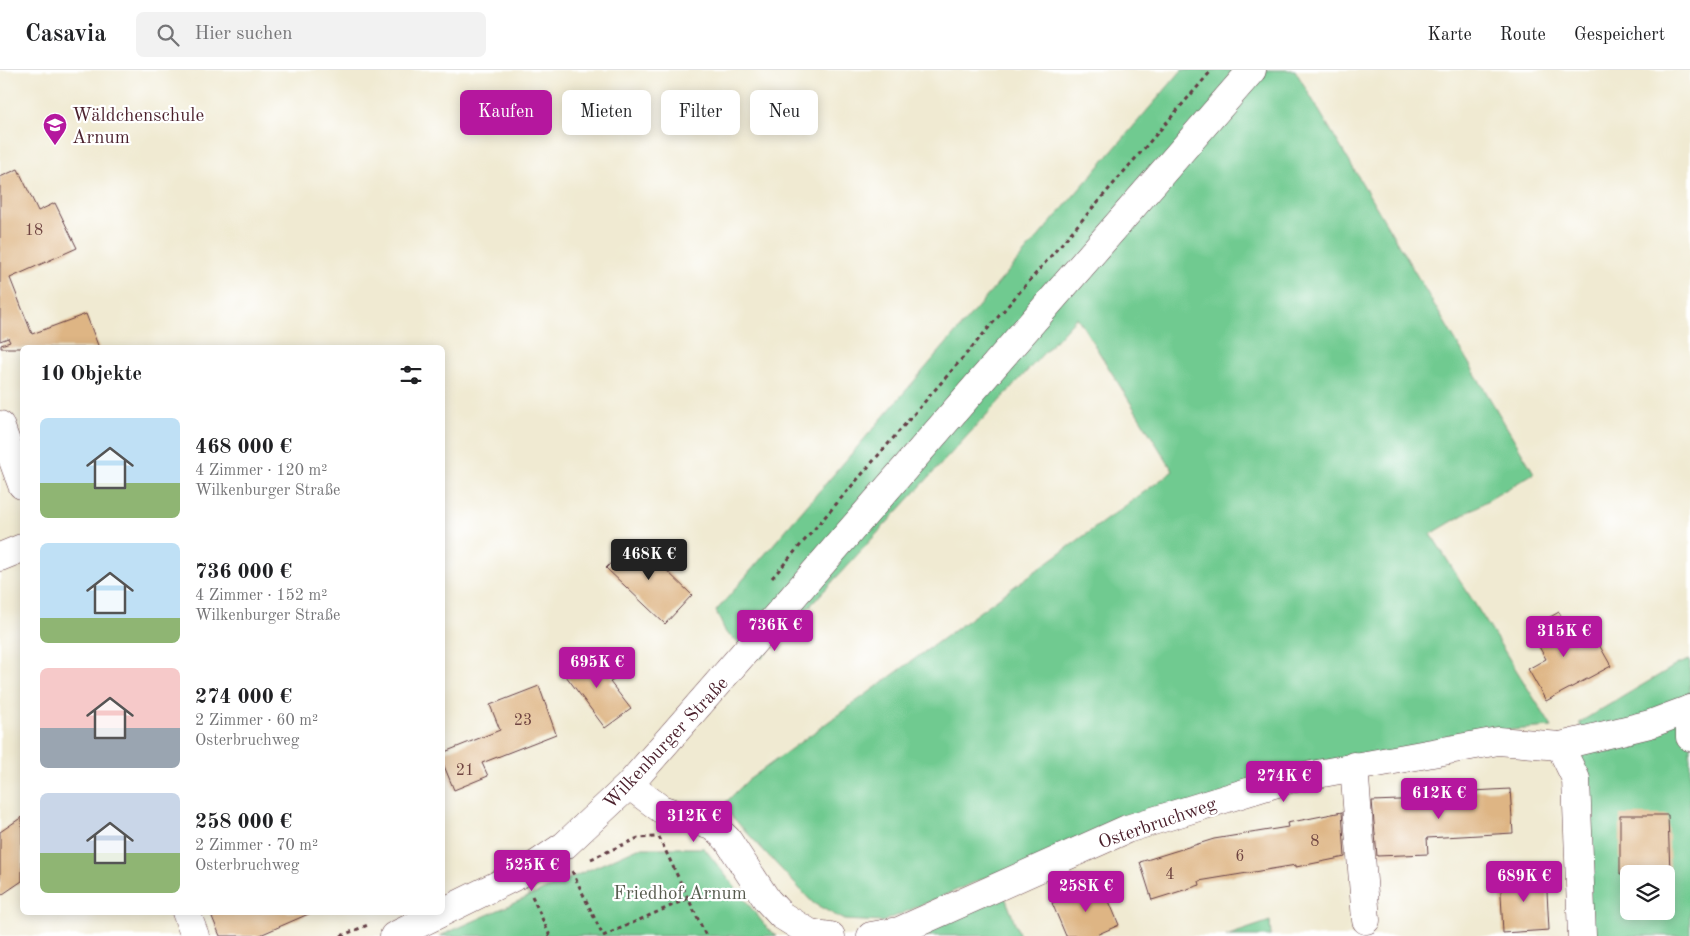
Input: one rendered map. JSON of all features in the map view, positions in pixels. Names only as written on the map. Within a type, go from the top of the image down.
[{"type":"street","name":"Wilkenburger Straße","points":[[445,907],[528,870],[565,845],[629,785],[1252,70]]},
{"type":"street","points":[[0,427],[20,480]]},
{"type":"street","points":[[0,557],[20,549]]},
{"type":"street","points":[[1690,709],[1690,737]]},
{"type":"street","name":"Osterbruchweg","points":[[871,936],[899,931],[1127,829],[1290,779],[1498,741],[1560,746],[1650,724],[1690,709]]},
{"type":"street","points":[[1560,746],[1576,779],[1582,936]]},
{"type":"street","points":[[1354,766],[1366,920]]},
{"type":"street","points":[[629,785],[661,810],[714,828],[727,839],[767,900],[781,916],[810,933],[831,936]]},
{"type":"street","points":[[187,915],[195,936]]},
{"type":"street","name":"Wilkenburger Straße","points":[[401,926],[426,915]]},
{"type":"path","points":[[769,582],[1212,70]]},
{"type":"path","points":[[658,837],[706,936]]},
{"type":"path","points":[[588,861],[638,838],[667,838]]},
{"type":"path","points":[[579,865],[571,869],[603,936],[689,898]]},
{"type":"path","points":[[528,889],[550,936]]},
{"type":"green space","points":[[1182,70],[1295,70],[1534,473],[1431,534],[1552,727],[1495,731],[994,874],[882,922],[844,920],[813,903],[722,806],[747,781],[1173,471],[1077,317],[761,659],[726,633],[716,611]]},
{"type":"green space","points":[[1690,660],[1690,936],[1588,936],[1580,722],[1678,664]]},
{"type":"green space","name":"Friedhof Arnum","points":[[638,848],[704,848],[767,928],[777,936],[440,936]]},
{"type":"green space","points":[[1005,897],[1020,936],[924,936],[924,932]]},
{"type":"green space","points":[[1270,921],[1271,936],[1226,936]]},
{"type":"building","points":[[18,169],[38,211],[55,203],[77,248],[10,278],[32,334],[86,314],[98,345],[20,345],[20,348],[1,348],[1,345],[10,342],[8,338],[0,341],[0,177]]},
{"type":"building","points":[[634,539],[692,595],[665,624],[606,568]]},
{"type":"building","points":[[1559,612],[1576,643],[1593,634],[1611,666],[1546,701],[1528,669],[1546,659],[1529,629]]},
{"type":"building","points":[[595,652],[614,680],[610,682],[631,709],[605,728],[563,672]]},
{"type":"building","points":[[539,686],[556,734],[482,763],[488,776],[454,790],[445,768],[445,752],[500,730],[490,705]]},
{"type":"building","points":[[1510,789],[1513,833],[1427,838],[1428,854],[1377,856],[1372,801],[1454,798],[1454,792]]},
{"type":"building","points":[[1342,812],[1345,857],[1296,867],[1296,865],[1199,881],[1200,885],[1152,900],[1140,862],[1214,839],[1288,827],[1287,823]]},
{"type":"building","points":[[1620,815],[1668,815],[1670,865],[1620,865]]},
{"type":"building","points":[[20,818],[20,882],[0,896],[0,832]]},
{"type":"building","points":[[1546,873],[1549,930],[1503,933],[1500,875]]},
{"type":"building","points":[[1101,882],[1119,925],[1094,936],[1066,936],[1052,903]]},
{"type":"building","points":[[211,915],[306,915],[258,936],[220,936]]},
{"type":"place","name":"Wäldchenschule Arnum","points":[[55,146]]}]
